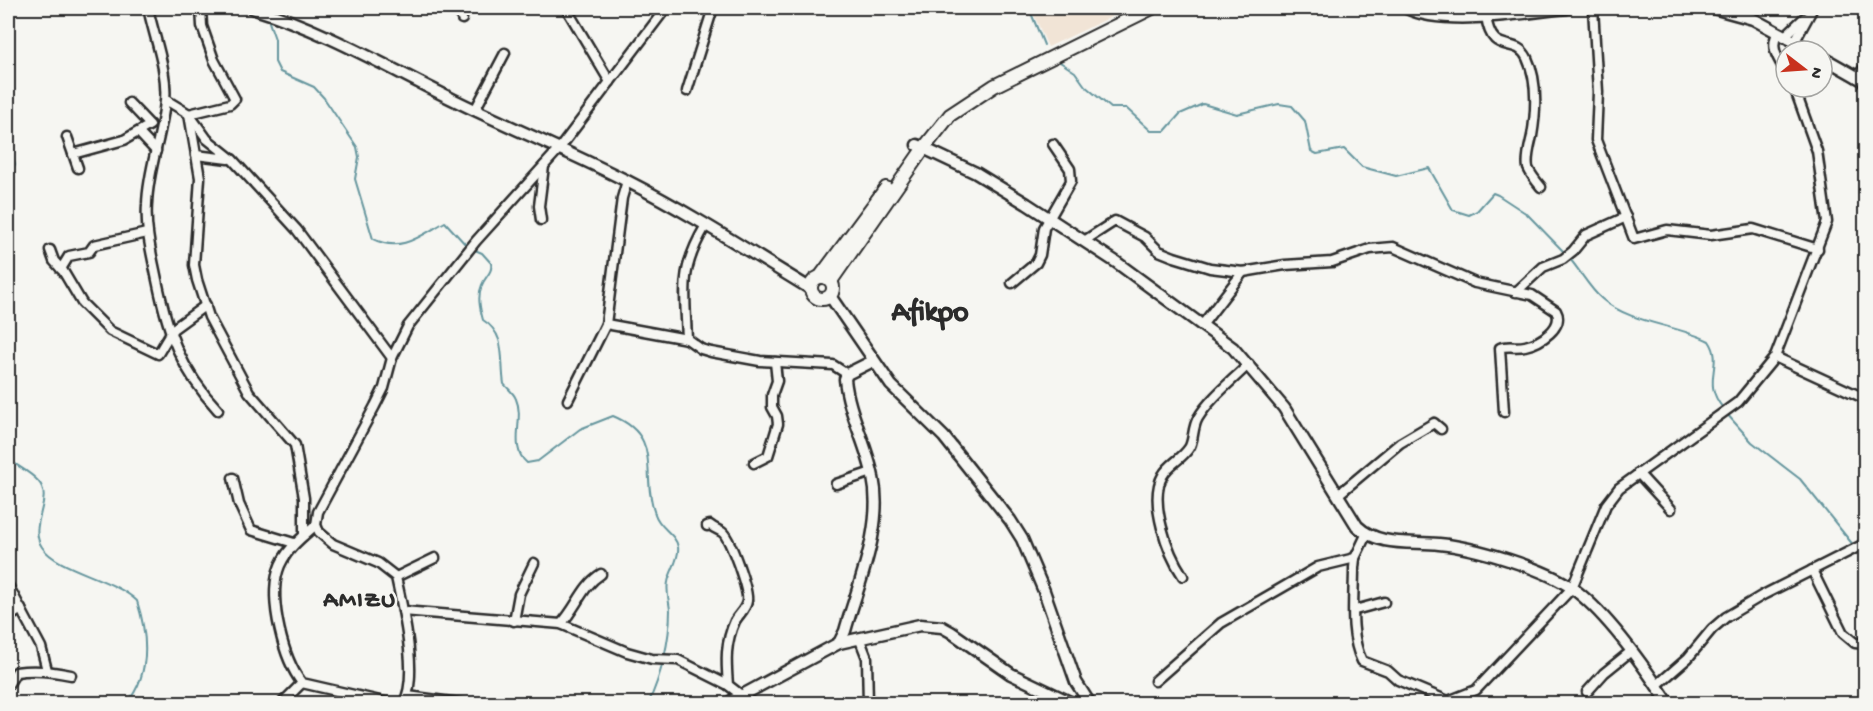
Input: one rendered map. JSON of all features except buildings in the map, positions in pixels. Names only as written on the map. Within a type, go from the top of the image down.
[{"type":"main road","points":[[826,279],[833,288],[830,296],[819,299],[811,289],[813,281],[826,279],[920,147],[933,124],[967,95],[1025,62],[1135,8]]},
{"type":"main road","points":[[920,147],[950,115],[973,99],[1152,8]]},
{"type":"street","points":[[148,8],[165,79],[166,100],[146,205],[147,232],[162,310],[175,349],[198,388],[218,410]]},
{"type":"street","points":[[189,114],[230,104],[235,99],[214,60],[202,26],[201,8]]},
{"type":"street","points":[[252,8],[272,10],[475,110],[627,181],[706,225],[811,289]]},
{"type":"street","points":[[460,8],[462,19]]},
{"type":"street","points":[[566,8],[610,82]]},
{"type":"street","points":[[466,704],[406,700],[410,669],[403,611],[396,577],[378,563],[333,544],[316,525],[318,512],[384,388],[392,358],[408,326],[476,241],[559,149],[666,8]]},
{"type":"street","points":[[687,91],[713,8]]},
{"type":"street","points":[[1407,8],[1441,17],[1486,16],[1568,8]]},
{"type":"street","points":[[1593,8],[1598,92],[1596,140],[1634,239],[1667,230],[1711,235],[1753,229],[1818,249]]},
{"type":"street","points":[[1713,8],[1754,19],[1791,39]]},
{"type":"street","points":[[1774,39],[1786,36],[1811,11]]},
{"type":"street","points":[[1486,16],[1488,34],[1493,39],[1521,50],[1527,58],[1536,104],[1527,160],[1533,177],[1541,187]]},
{"type":"street","points":[[475,110],[505,53]]},
{"type":"street","points":[[1834,64],[1861,80],[1866,65]]},
{"type":"street","points":[[1366,535],[1355,558],[1357,651],[1362,662],[1388,670],[1398,680],[1448,702],[1476,690],[1572,588],[1606,505],[1618,488],[1738,402],[1775,357],[1827,222],[1823,182],[1810,126],[1799,99]]},
{"type":"street","points":[[166,100],[189,114],[207,139],[232,159],[297,230],[392,358]]},
{"type":"street","points":[[129,103],[150,125],[160,129]]},
{"type":"street","points":[[189,114],[200,188],[194,265],[218,337],[249,392],[295,445],[304,498],[304,535]]},
{"type":"street","points":[[73,154],[139,133],[150,125]]},
{"type":"street","points":[[139,133],[156,151]]},
{"type":"street","points":[[66,137],[78,168]]},
{"type":"street","points":[[1012,283],[1036,263],[1040,255],[1041,235],[1067,190],[1072,175],[1053,144]]},
{"type":"street","points":[[920,147],[976,173],[1084,241],[1203,324],[1249,364],[1284,408],[1357,526],[1366,535],[1401,543],[1467,548],[1542,573],[1572,588],[1612,628],[1656,686],[1663,701]]},
{"type":"street","points":[[196,155],[232,159]]},
{"type":"street","points":[[541,220],[539,206],[544,165]]},
{"type":"street","points":[[568,400],[606,324],[622,198],[627,181]]},
{"type":"street","points":[[1516,292],[1543,267],[1568,255],[1586,235],[1626,218]]},
{"type":"street","points":[[1084,241],[1115,221],[1145,237],[1159,251],[1174,257],[1210,268],[1243,272],[1285,265],[1332,262],[1370,249],[1393,247],[1474,283],[1532,295],[1556,311],[1559,322],[1556,328],[1526,346],[1500,348],[1504,412]]},
{"type":"street","points":[[687,339],[685,274],[692,249],[706,225]]},
{"type":"street","points":[[61,269],[69,256],[89,252],[94,245],[147,232]]},
{"type":"street","points":[[50,250],[54,261],[82,303],[110,331],[158,354],[173,329],[206,305]]},
{"type":"street","points":[[1203,324],[1243,272]]},
{"type":"street","points":[[830,296],[891,385],[944,437],[1010,520],[1022,539],[1044,591],[1077,685],[1090,704]]},
{"type":"street","points":[[606,324],[687,339],[701,349],[711,352],[775,362],[833,365],[847,374]]},
{"type":"street","points":[[1775,357],[1866,399]]},
{"type":"street","points":[[847,374],[873,361]]},
{"type":"street","points":[[754,463],[768,456],[777,435],[777,416],[772,407],[772,394],[777,381],[775,362]]},
{"type":"street","points":[[1183,576],[1164,538],[1160,513],[1161,478],[1167,468],[1188,449],[1191,434],[1201,413],[1249,364]]},
{"type":"street","points":[[839,643],[848,621],[874,517],[876,498],[872,472],[846,387],[847,374]]},
{"type":"street","points":[[1339,495],[1414,433],[1434,423],[1441,429]]},
{"type":"street","points":[[836,484],[872,472]]},
{"type":"street","points":[[1638,473],[1671,509]]},
{"type":"street","points":[[232,478],[239,504],[251,530],[294,543]]},
{"type":"street","points":[[316,525],[294,543],[278,571],[276,594],[279,625],[290,666],[302,683],[393,704]]},
{"type":"street","points":[[707,526],[710,525],[724,535],[740,568],[748,597],[747,605],[739,614],[728,636],[725,655],[728,685]]},
{"type":"street","points":[[1656,686],[1688,658],[1712,629],[1726,618],[1863,544]]},
{"type":"street","points":[[396,577],[435,558]]},
{"type":"street","points":[[1155,681],[1221,623],[1318,567],[1355,558]]},
{"type":"street","points":[[514,621],[519,594],[534,563]]},
{"type":"street","points":[[1812,570],[1843,633],[1855,643],[1866,644]]},
{"type":"street","points":[[561,624],[572,613],[587,583],[601,574]]},
{"type":"street","points":[[8,585],[41,647],[47,670]]},
{"type":"street","points":[[1355,610],[1384,602]]},
{"type":"street","points":[[8,618],[21,609]]},
{"type":"street","points":[[403,611],[561,624],[627,652],[658,659],[678,660],[728,685],[741,695]]},
{"type":"street","points":[[848,621],[860,640],[867,658],[868,704]]},
{"type":"street","points":[[726,704],[839,643],[920,625],[942,627],[963,638],[983,656],[1011,674],[1071,702],[1076,696],[1077,685]]},
{"type":"street","points":[[1587,692],[1604,673],[1630,652]]},
{"type":"street","points":[[8,685],[16,672],[47,670],[71,675]]},
{"type":"street","points":[[279,702],[302,683]]},
{"type":"shaded area","points":[[1031,8],[1130,8],[1048,47]]},
{"type":"waterway","points":[[1029,8],[1044,45]]},
{"type":"waterway","points":[[269,22],[275,39],[275,62],[280,72],[314,87],[357,147],[359,157],[355,179],[373,239],[393,244],[410,241],[445,222],[466,245]]},
{"type":"waterway","points":[[1060,62],[1075,72],[1085,86],[1111,108],[1126,108],[1151,131],[1165,131],[1180,114],[1203,104],[1237,114],[1279,104],[1292,106],[1305,121],[1311,151],[1317,154],[1344,149],[1362,167],[1396,176],[1429,168],[1453,210],[1469,215],[1477,211],[1493,193],[1527,214],[1564,252]]},
{"type":"waterway","points":[[8,108],[14,115],[10,147],[15,164],[8,184]]},
{"type":"waterway","points":[[475,250],[482,253],[491,263],[490,272],[480,289],[480,307],[483,320],[491,326],[499,340],[504,384],[516,399],[519,415],[519,449],[527,463],[538,461],[580,429],[613,416],[629,425],[639,435],[645,446],[655,514],[677,542],[678,547],[667,585],[670,622],[666,646],[661,670],[648,704]]},
{"type":"waterway","points":[[1570,259],[1593,290],[1613,307],[1640,319],[1709,341],[1715,357],[1713,389],[1723,408]]},
{"type":"waterway","points":[[1726,413],[1752,442],[1800,479],[1854,546]]},
{"type":"waterway","points":[[8,459],[35,478],[42,488],[44,496],[37,530],[38,539],[49,555],[72,568],[114,586],[137,601],[141,614],[145,655],[140,681],[126,704]]},
{"type":"waterway","points":[[1858,550],[1866,556]]},
{"type":"district","name":"Afikpo","points":[[930,310]]},
{"type":"district","name":"AMIZU","points":[[360,598]]}]
